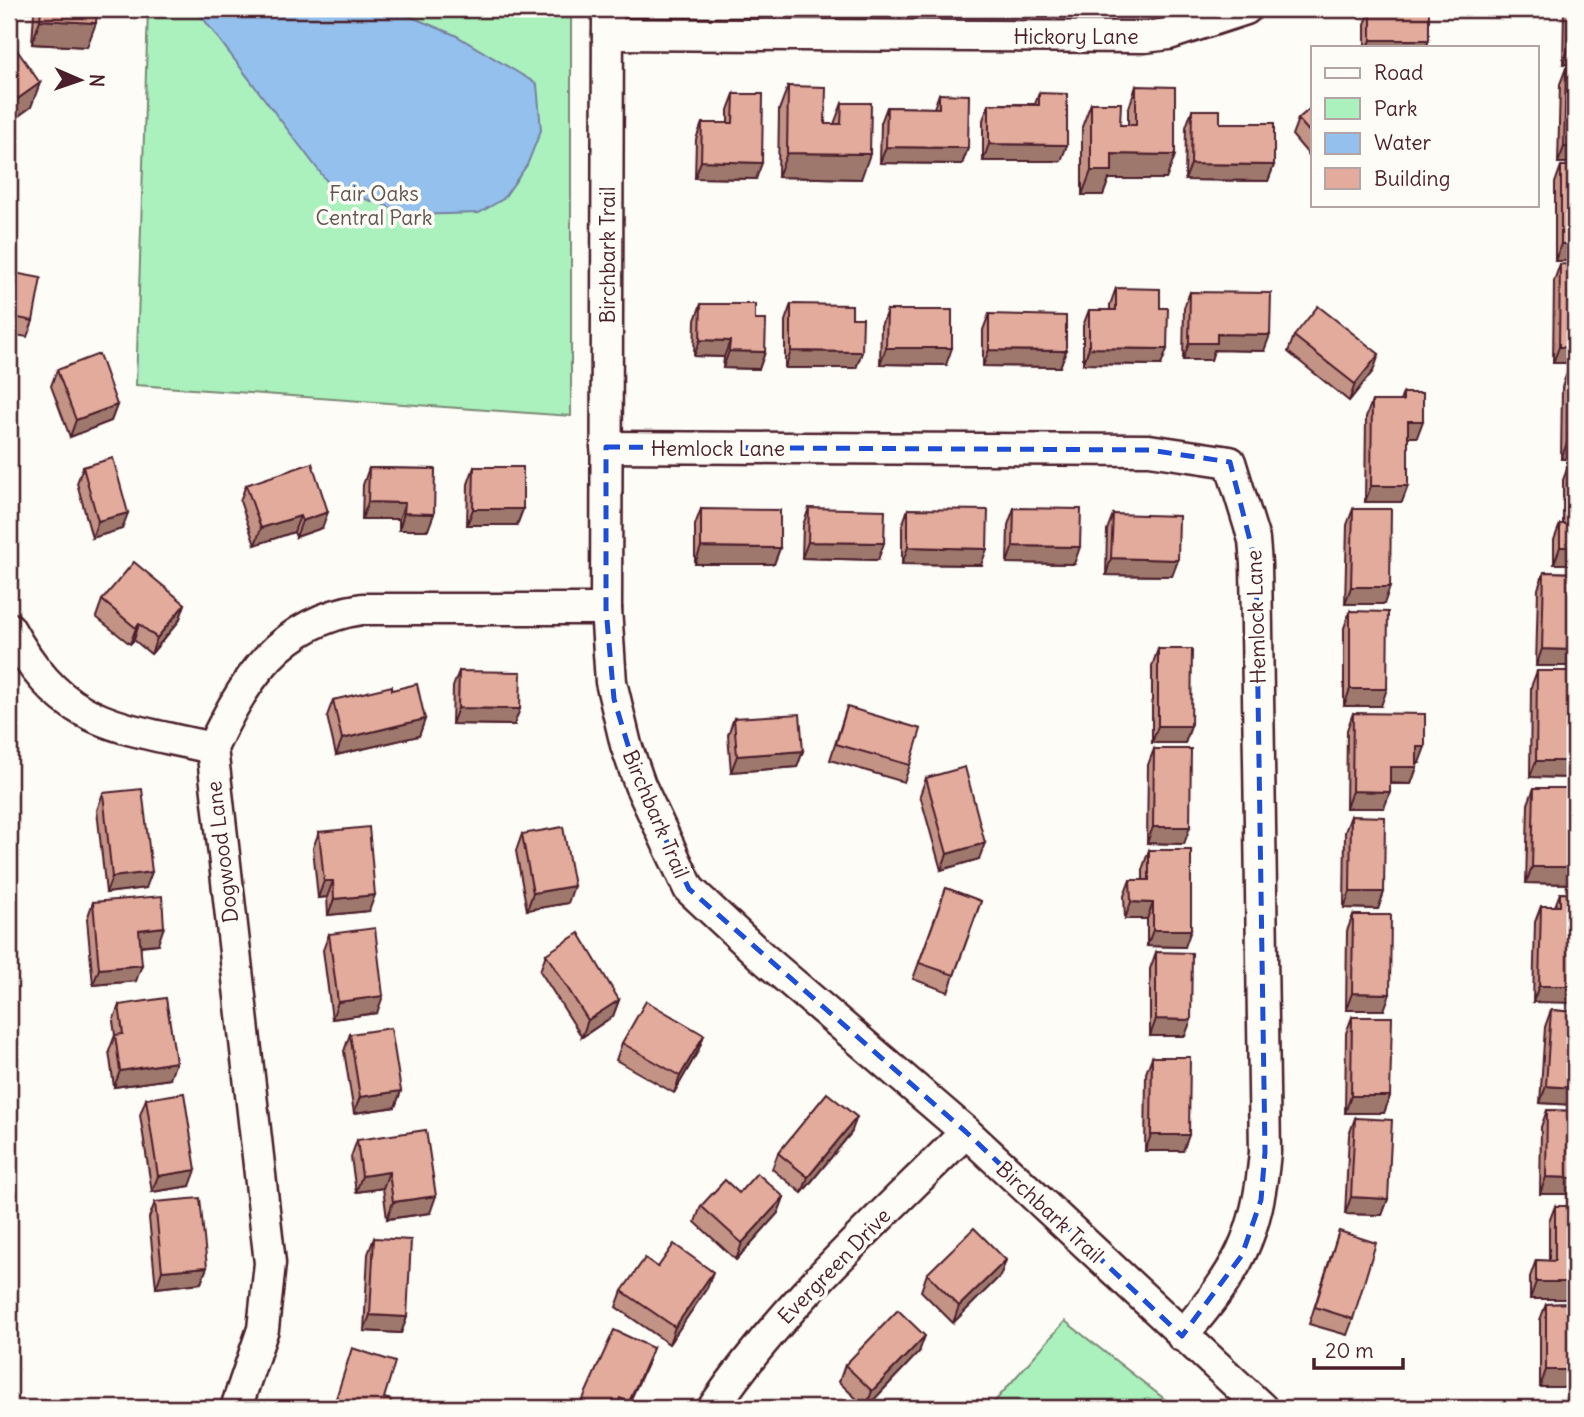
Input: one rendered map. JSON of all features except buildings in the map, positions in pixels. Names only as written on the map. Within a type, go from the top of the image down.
[{"type":"street","name":"Hickory Lane","points":[[608,21],[1145,37],[1169,34],[1246,9]]},
{"type":"street","name":"Birchbark Trail","points":[[608,21],[606,609],[611,682],[626,745],[640,785],[688,890],[966,1132],[1262,1408]]},
{"type":"street","name":"Hemlock Lane","points":[[606,447],[1149,450],[1230,462],[1254,540],[1256,564],[1265,1152],[1261,1200],[1242,1255],[1214,1299],[1182,1336]]},
{"type":"street","points":[[9,628],[36,671],[77,710],[99,721],[212,748],[229,710],[253,673],[281,642],[317,621],[342,612],[362,609],[606,609]]},
{"type":"street","name":"Dogwood Lane","points":[[212,748],[270,1264],[263,1329],[236,1408]]},
{"type":"street","name":"Evergreen Drive","points":[[713,1408],[769,1335],[813,1284],[966,1132]]},
{"type":"highlighted area","points":[[606,447],[1149,450],[1230,462],[1256,564],[1265,1152],[1261,1200],[1242,1255],[1182,1336],[966,1132],[689,889],[640,785],[614,699],[606,609]]},
{"type":"green space","name":"Fair Oaks Central Park","points":[[148,9],[571,9],[571,416],[136,385]]},
{"type":"green space","points":[[1065,1321],[1176,1408],[989,1408]]},
{"type":"water","points":[[196,9],[392,9],[455,35],[537,84],[541,130],[527,165],[503,199],[479,213],[413,215],[332,188]]}]
